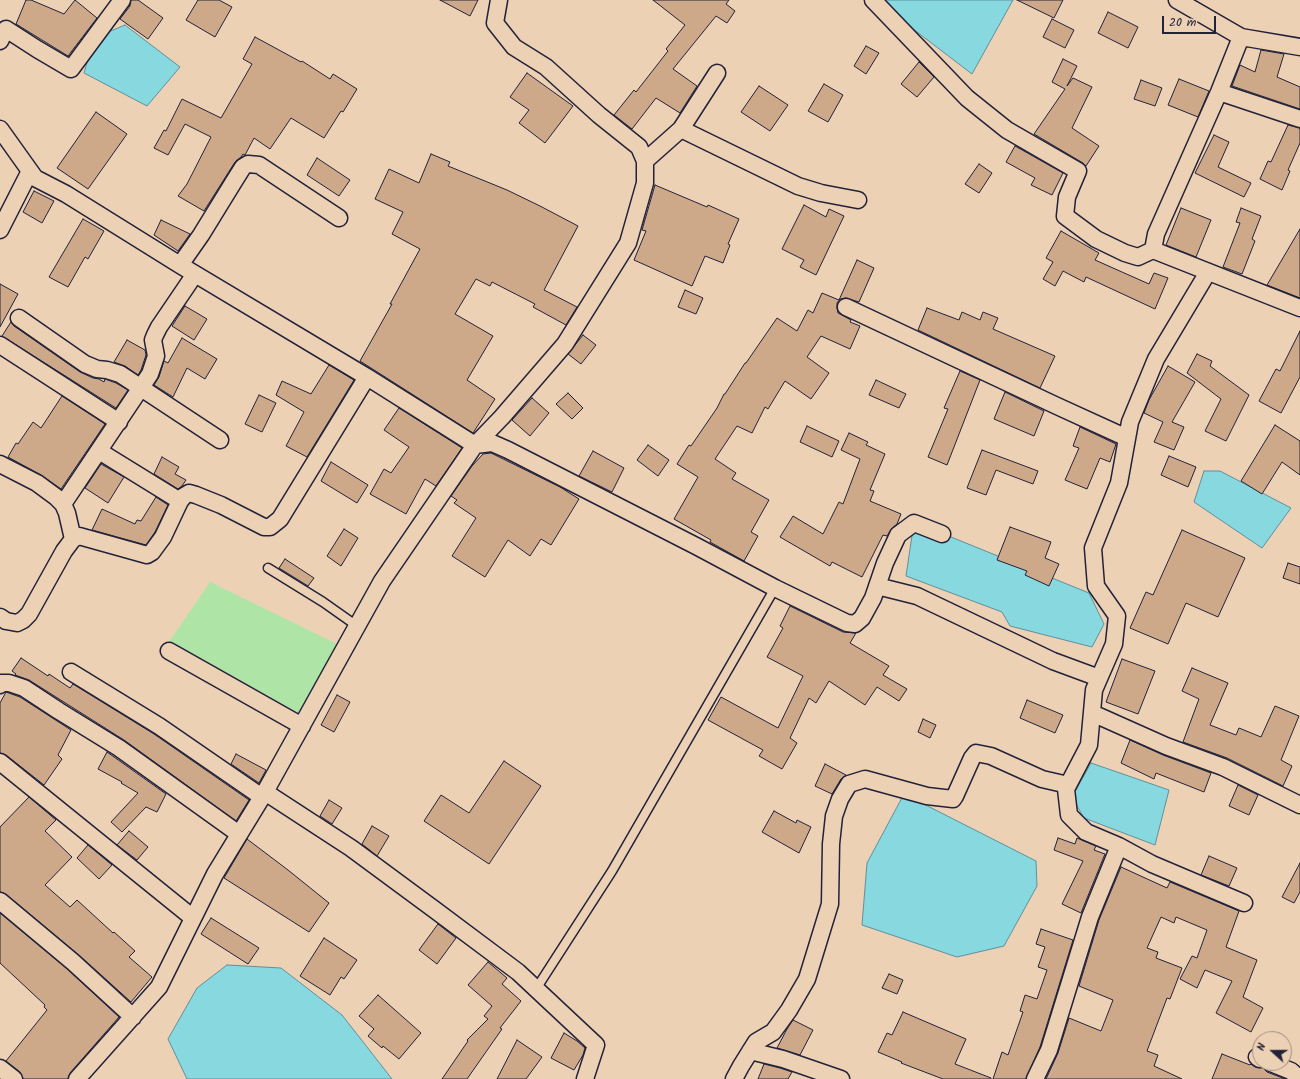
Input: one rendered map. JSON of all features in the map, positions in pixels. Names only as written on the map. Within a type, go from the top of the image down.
[{"type":"street","points":[[2,32],[71,69],[122,0]]},
{"type":"street","points":[[76,1079],[159,986],[215,874],[264,795],[382,581],[476,445],[565,344],[628,243],[645,183],[645,161],[639,147],[600,116],[546,67],[514,47],[495,23],[499,0]]},
{"type":"street","points":[[873,0],[967,98],[1007,130],[1078,171],[1066,196],[1065,216],[1096,239],[1125,253],[1138,257],[1153,250],[1300,308]]},
{"type":"street","points":[[1177,0],[1241,37],[1300,48]]},
{"type":"street","points":[[1153,250],[1156,234],[1219,92],[1241,37]]},
{"type":"street","points":[[645,161],[681,129],[717,73]]},
{"type":"street","points":[[1219,92],[1300,119]]},
{"type":"street","points":[[0,129],[35,178],[66,194],[476,445],[492,443],[508,450],[696,546],[774,588],[847,623],[855,624],[862,618],[873,598],[898,535],[914,523],[942,534]]},
{"type":"street","points":[[681,129],[798,186],[821,193],[858,200]]},
{"type":"street","points":[[180,265],[201,235],[232,183],[243,168],[248,164],[259,165],[339,218]]},
{"type":"street","points":[[0,230],[30,171]]},
{"type":"street","points":[[1208,272],[1156,360],[1130,422],[1119,483],[1093,548],[1096,586],[1117,616],[1114,644],[1094,690],[1089,745],[1066,789],[1069,815],[1086,832],[1119,846],[1152,864],[1244,903]]},
{"type":"street","points":[[63,504],[150,374],[154,366],[156,356],[153,340],[154,335],[195,274]]},
{"type":"street","points":[[846,307],[1127,438]]},
{"type":"street","points":[[19,318],[85,364],[97,369],[120,374],[220,440]]},
{"type":"street","points":[[0,345],[119,422]]},
{"type":"street","points":[[0,617],[6,621],[17,623],[29,614],[64,551],[73,539],[79,536],[147,555],[152,552],[158,546],[180,501],[189,493],[221,505],[264,527],[270,527],[280,519],[367,377]]},
{"type":"street","points":[[98,452],[180,501]]},
{"type":"street","points":[[0,464],[37,483],[63,504],[68,513],[73,539]]},
{"type":"street","points":[[877,586],[917,596],[1046,658],[1099,678]]},
{"type":"street","points":[[169,651],[302,726]]},
{"type":"street","points":[[71,672],[159,726],[264,795],[351,848],[518,972],[596,1045],[585,1079]]},
{"type":"street","points":[[0,685],[2,683],[9,683],[24,688],[120,748],[239,834]]},
{"type":"street","points":[[1092,713],[1166,746],[1223,767],[1300,805]]},
{"type":"street","points":[[734,1079],[756,1042],[773,1032],[789,1010],[807,979],[830,904],[831,844],[834,816],[840,799],[849,784],[865,779],[927,796],[953,799],[956,796],[972,758],[976,753],[991,756],[1042,779],[1068,785]]},
{"type":"street","points":[[0,762],[193,918]]},
{"type":"street","points":[[1035,1079],[1049,1050],[1090,917],[1119,846]]},
{"type":"street","points":[[0,900],[73,962],[133,1016]]},
{"type":"street","points":[[750,1051],[784,1059],[841,1079]]},
{"type":"street","points":[[0,1068],[14,1079]]},
{"type":"street","points":[[1291,1071],[1300,1079]]},
{"type":"lane","points":[[268,568],[323,602],[358,626]]},
{"type":"lane","points":[[536,989],[612,871],[774,588]]},
{"type":"green space","points":[[210,582],[339,645],[299,713],[169,642]]},
{"type":"water","points":[[883,0],[1013,0],[972,74],[883,6]]},
{"type":"water","points":[[125,25],[180,67],[147,106],[84,73],[94,38]]},
{"type":"water","points":[[1204,471],[1220,471],[1291,508],[1262,548],[1194,502]]},
{"type":"water","points":[[914,522],[1089,593],[1104,624],[1092,647],[1010,626],[1002,612],[906,576]]},
{"type":"water","points":[[1091,763],[1169,790],[1155,845],[1084,818],[1072,797]]},
{"type":"water","points":[[904,794],[1036,861],[1037,886],[1004,946],[957,957],[862,925],[867,863]]},
{"type":"water","points":[[227,965],[281,968],[342,1015],[392,1079],[187,1079],[168,1039],[197,988]]},
{"type":"building","points":[[26,0],[31,0],[64,14],[75,0],[97,18],[68,56],[16,24]]},
{"type":"building","points":[[131,0],[138,0],[163,18],[148,39],[120,19],[130,6]]},
{"type":"building","points":[[198,0],[219,0],[232,7],[215,37],[186,20]]},
{"type":"building","points":[[440,0],[478,0],[470,16]]},
{"type":"building","points":[[653,0],[729,0],[726,4],[735,11],[727,23],[716,16],[673,69],[697,86],[680,113],[656,98],[632,129],[614,115],[634,90],[636,92],[668,51],[666,49],[685,25]]},
{"type":"building","points":[[1017,0],[1063,0],[1054,18]]},
{"type":"building","points":[[1108,12],[1138,27],[1128,48],[1098,33]]},
{"type":"building","points":[[1052,19],[1074,30],[1065,48],[1043,37]]},
{"type":"building","points":[[255,37],[301,62],[302,61],[330,79],[333,74],[357,89],[343,112],[341,111],[324,138],[291,118],[270,149],[254,138],[245,155],[243,154],[235,162],[204,211],[178,196],[187,184],[211,137],[185,124],[168,155],[154,148],[164,130],[166,131],[182,99],[221,118],[252,64],[243,59]]},
{"type":"building","points":[[866,46],[879,53],[866,74],[854,66]]},
{"type":"building","points":[[1261,50],[1284,54],[1277,77],[1300,87],[1300,109],[1232,86],[1240,65],[1255,72]]},
{"type":"building","points":[[1063,59],[1077,66],[1067,86],[1073,78],[1092,87],[1072,128],[1099,146],[1086,166],[1034,134],[1065,89],[1052,82]]},
{"type":"building","points":[[919,62],[934,77],[917,97],[901,84]]},
{"type":"building","points":[[527,73],[573,106],[545,143],[519,123],[529,110],[510,97]]},
{"type":"building","points":[[1179,79],[1209,91],[1198,117],[1168,105]]},
{"type":"building","points":[[1141,80],[1162,88],[1155,106],[1134,99]]},
{"type":"building","points":[[824,84],[843,95],[828,122],[808,111]]},
{"type":"building","points":[[759,86],[788,105],[770,131],[741,112]]},
{"type":"building","points":[[96,112],[127,134],[88,189],[57,168]]},
{"type":"building","points":[[1288,125],[1300,128],[1300,143],[1288,170],[1290,171],[1282,190],[1260,179],[1268,161],[1271,162]]},
{"type":"building","points":[[1214,135],[1229,142],[1218,167],[1251,183],[1244,197],[1195,173]]},
{"type":"building","points":[[1015,146],[1063,173],[1052,195],[1031,185],[1035,178],[1006,162]]},
{"type":"building","points":[[431,154],[450,162],[448,166],[507,190],[578,226],[544,290],[577,307],[566,325],[533,307],[535,304],[492,282],[490,286],[476,279],[455,314],[493,336],[467,380],[495,399],[473,433],[360,361],[392,304],[390,304],[420,249],[392,234],[403,212],[375,199],[389,169],[419,183]]},
{"type":"building","points":[[317,158],[350,180],[339,196],[307,175]]},
{"type":"building","points":[[979,164],[992,173],[979,193],[965,184]]},
{"type":"building","points":[[655,185],[707,207],[708,205],[739,219],[728,244],[730,245],[723,263],[705,256],[692,286],[634,260],[646,231],[642,230]]},
{"type":"building","points":[[34,191],[54,201],[42,223],[23,212]]},
{"type":"building","points":[[804,205],[826,217],[829,209],[844,216],[816,275],[800,267],[804,260],[782,249]]},
{"type":"building","points":[[1181,208],[1211,220],[1196,257],[1166,245]]},
{"type":"building","points":[[1241,208],[1261,216],[1252,239],[1255,241],[1242,274],[1223,267],[1240,223],[1236,222]]},
{"type":"building","points":[[83,219],[104,231],[88,259],[85,257],[68,287],[49,277]]},
{"type":"building","points":[[161,220],[190,234],[178,251],[154,235]]},
{"type":"building","points":[[1300,229],[1300,298],[1267,285]]},
{"type":"building","points":[[1061,231],[1099,253],[1095,260],[1149,284],[1154,273],[1168,278],[1155,309],[1086,277],[1084,282],[1063,271],[1055,286],[1043,279],[1053,262],[1046,258]]},
{"type":"building","points":[[857,260],[874,268],[859,302],[846,298],[840,299],[837,303],[838,313],[851,320],[850,322],[860,326],[850,349],[821,336],[807,357],[829,373],[811,399],[785,381],[768,409],[765,407],[752,433],[737,426],[715,459],[736,473],[732,479],[769,500],[751,532],[758,536],[744,561],[710,542],[711,540],[674,519],[698,477],[677,464],[689,445],[691,446],[717,408],[724,394],[777,318],[797,331],[808,310],[813,313],[822,293],[839,300]]},
{"type":"building","points":[[0,284],[18,294],[0,327]]},
{"type":"building","points":[[685,290],[703,298],[696,314],[678,307]]},
{"type":"building","points":[[185,306],[207,319],[194,340],[172,326]]},
{"type":"building","points":[[927,308],[959,320],[962,312],[980,320],[983,312],[998,318],[993,329],[1055,356],[1040,388],[918,330]]},
{"type":"building","points":[[11,322],[14,326],[80,372],[104,382],[105,379],[116,383],[128,390],[116,408],[2,336]]},
{"type":"building","points":[[1300,331],[1300,377],[1281,413],[1259,401],[1276,369],[1280,371]]},
{"type":"building","points":[[583,335],[596,345],[581,364],[568,354]]},
{"type":"building","points":[[182,338],[217,359],[205,379],[187,368],[173,397],[154,385],[159,377],[164,361],[168,363]]},
{"type":"building","points":[[127,340],[145,350],[146,355],[138,375],[125,366],[114,362]]},
{"type":"building","points":[[1197,354],[1212,361],[1210,366],[1249,395],[1226,441],[1205,431],[1221,399],[1187,373]]},
{"type":"building","points":[[329,365],[354,380],[307,457],[286,446],[304,412],[276,395],[282,381],[311,394]]},
{"type":"building","points":[[1168,366],[1195,382],[1172,422],[1184,427],[1174,450],[1154,442],[1163,422],[1144,413],[1149,400]]},
{"type":"building","points":[[960,371],[980,380],[947,465],[928,457],[948,409],[944,408]]},
{"type":"building","points":[[876,380],[906,394],[899,408],[869,395]]},
{"type":"building","points":[[1005,392],[1044,411],[1034,436],[994,419]]},
{"type":"building","points":[[568,393],[583,408],[572,419],[556,404]]},
{"type":"building","points":[[259,395],[276,403],[262,432],[245,424]]},
{"type":"building","points":[[62,396],[105,424],[61,489],[41,475],[8,457],[16,443],[18,444],[33,422],[41,428]]},
{"type":"building","points":[[532,398],[549,413],[530,436],[512,420]]},
{"type":"building","points":[[399,408],[462,448],[436,486],[425,479],[406,514],[370,494],[384,469],[391,473],[409,447],[384,430]]},
{"type":"building","points":[[1275,425],[1300,441],[1300,475],[1282,462],[1262,494],[1241,481]]},
{"type":"building","points":[[807,426],[839,441],[832,457],[800,442]]},
{"type":"building","points":[[1080,427],[1116,444],[1110,462],[1100,458],[1087,489],[1065,480],[1079,448],[1073,446]]},
{"type":"building","points":[[849,433],[868,442],[866,445],[885,454],[870,490],[874,491],[870,501],[901,514],[897,524],[892,528],[887,536],[883,535],[862,577],[832,562],[830,566],[780,537],[793,516],[823,534],[839,502],[843,504],[860,459],[841,450]]},
{"type":"building","points":[[648,445],[669,460],[658,476],[637,460]]},
{"type":"building","points":[[982,450],[1038,471],[1033,484],[996,470],[986,495],[967,488]]},
{"type":"building","points":[[593,451],[624,468],[612,492],[579,476]]},
{"type":"building","points":[[491,453],[560,487],[579,499],[551,545],[541,539],[530,556],[508,540],[485,577],[452,556],[476,518],[454,503],[457,500],[451,496],[472,466],[483,454]]},
{"type":"building","points":[[1169,456],[1196,467],[1188,487],[1161,475]]},
{"type":"building","points":[[162,457],[179,467],[175,474],[186,480],[178,489],[154,474]]},
{"type":"building","points":[[331,462],[368,485],[357,503],[321,481]]},
{"type":"building","points":[[101,464],[124,477],[108,503],[85,488]]},
{"type":"building","points":[[156,497],[168,505],[155,532],[146,545],[92,530],[102,509],[135,524],[137,520],[141,521]]},
{"type":"building","points":[[1010,527],[1051,542],[1045,558],[1059,564],[1049,586],[1025,575],[1027,571],[997,560]]},
{"type":"building","points":[[344,529],[358,538],[341,566],[327,556]]},
{"type":"building","points":[[1182,530],[1245,558],[1218,617],[1186,603],[1168,644],[1130,628],[1146,592],[1153,595]]},
{"type":"building","points":[[285,559],[314,578],[308,586],[279,568]]},
{"type":"building","points":[[1288,563],[1300,567],[1300,584],[1283,578]]},
{"type":"building","points":[[790,606],[843,632],[856,633],[850,643],[889,666],[883,675],[907,689],[899,701],[877,687],[865,705],[829,681],[816,703],[809,698],[790,738],[797,743],[782,769],[759,756],[763,750],[708,720],[721,697],[778,728],[803,676],[767,657],[783,628],[780,626]]},
{"type":"building","points":[[21,658],[48,676],[49,674],[70,688],[73,684],[154,734],[249,800],[236,821],[124,740],[29,680],[15,675],[16,674],[12,671]]},
{"type":"building","points":[[1122,659],[1155,671],[1138,714],[1106,702]]},
{"type":"building","points":[[1192,668],[1228,683],[1210,725],[1236,735],[1239,728],[1261,737],[1275,706],[1299,716],[1281,760],[1292,766],[1283,786],[1227,758],[1183,742],[1199,699],[1182,691]]},
{"type":"building","points":[[6,692],[20,697],[71,730],[58,755],[62,759],[44,785],[6,755],[0,753],[0,703]]},
{"type":"building","points":[[337,695],[350,702],[334,732],[321,725]]},
{"type":"building","points":[[1027,700],[1063,715],[1055,733],[1020,718]]},
{"type":"building","points":[[923,719],[936,725],[930,738],[918,732]]},
{"type":"building","points":[[1130,740],[1163,755],[1211,773],[1204,792],[1156,773],[1154,779],[1121,763]]},
{"type":"building","points":[[107,752],[166,794],[157,812],[146,807],[122,832],[111,822],[138,793],[121,783],[122,782],[98,769]]},
{"type":"building","points":[[236,754],[266,770],[259,783],[231,764]]},
{"type":"building","points":[[504,761],[541,786],[489,864],[424,821],[441,795],[469,813]]},
{"type":"building","points":[[825,764],[846,775],[841,779],[832,794],[815,786]]},
{"type":"building","points":[[1238,785],[1258,795],[1249,815],[1229,806]]},
{"type":"building","points":[[29,797],[56,820],[45,831],[72,857],[45,885],[70,907],[77,900],[135,951],[129,957],[152,977],[131,1002],[79,955],[6,894],[0,892],[0,827]]},
{"type":"building","points":[[329,800],[342,808],[332,824],[320,816]]},
{"type":"building","points":[[774,811],[796,823],[797,820],[811,827],[799,853],[762,832]]},
{"type":"building","points":[[372,826],[389,836],[377,856],[362,844]]},
{"type":"building","points":[[129,831],[148,847],[137,860],[117,845]]},
{"type":"building","points":[[1058,838],[1075,844],[1077,838],[1096,846],[1094,850],[1105,854],[1081,913],[1062,904],[1083,861],[1054,850]]},
{"type":"building","points":[[247,839],[329,903],[309,932],[224,878]]},
{"type":"building","points":[[88,845],[112,865],[99,879],[77,858]]},
{"type":"building","points":[[1209,856],[1237,868],[1229,886],[1201,875]]},
{"type":"building","points":[[1300,863],[1300,892],[1294,903],[1282,897]]},
{"type":"building","points":[[1121,867],[1167,888],[1170,882],[1239,911],[1226,947],[1257,960],[1243,997],[1263,1008],[1251,1032],[1216,1013],[1232,981],[1205,970],[1197,988],[1180,979],[1192,956],[1197,958],[1207,930],[1176,917],[1174,923],[1161,917],[1147,948],[1158,952],[1156,958],[1182,968],[1170,999],[1167,998],[1147,1051],[1158,1055],[1154,1066],[1182,1079],[1046,1079],[1058,1053],[1069,1018],[1101,1031],[1113,1000],[1079,986],[1099,920]]},
{"type":"building","points":[[0,913],[67,969],[119,1017],[70,1073],[68,1079],[23,1079],[20,1072],[6,1061],[47,1010],[44,1007],[45,1005],[0,963]]},
{"type":"building","points":[[211,918],[259,948],[248,964],[201,934]]},
{"type":"building","points":[[438,924],[456,938],[437,964],[419,950]]},
{"type":"building","points":[[1041,929],[1073,940],[1040,1047],[1026,1079],[993,1079],[1002,1052],[1008,1055],[1023,1012],[1020,1011],[1025,995],[1037,999],[1047,970],[1038,967],[1045,947],[1036,944]]},
{"type":"building","points":[[324,938],[357,960],[344,979],[341,977],[330,995],[300,976]]},
{"type":"building","points":[[488,962],[507,978],[502,984],[521,1001],[500,1028],[502,1029],[467,1079],[442,1079],[468,1041],[467,1040],[488,1019],[484,1016],[492,1006],[468,985]]},
{"type":"building","points":[[889,974],[903,980],[897,994],[882,988]]},
{"type":"building","points":[[378,995],[421,1033],[399,1059],[383,1046],[382,1048],[368,1036],[374,1029],[359,1016]]},
{"type":"building","points":[[903,1012],[966,1039],[955,1064],[991,1079],[943,1079],[901,1063],[902,1062],[878,1052],[887,1033],[892,1035]]},
{"type":"building","points":[[793,1020],[813,1030],[800,1055],[777,1048]]},
{"type":"building","points":[[564,1033],[585,1048],[583,1055],[574,1070],[551,1058]]},
{"type":"building","points":[[517,1040],[542,1057],[526,1079],[497,1079]]},
{"type":"building","points":[[1222,1054],[1250,1065],[1251,1064],[1252,1071],[1266,1071],[1285,1079],[1212,1079]]},
{"type":"building","points":[[764,1064],[792,1072],[788,1079],[758,1079]]}]
